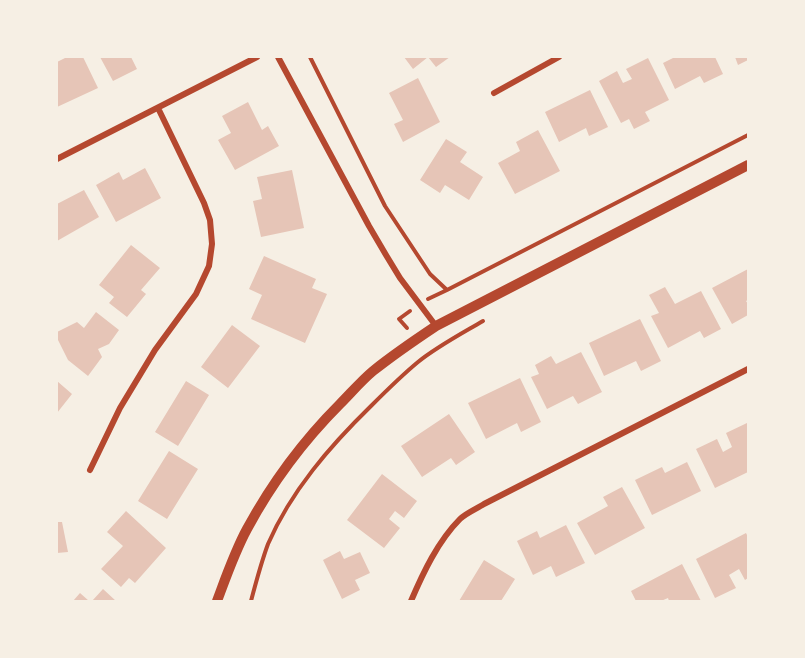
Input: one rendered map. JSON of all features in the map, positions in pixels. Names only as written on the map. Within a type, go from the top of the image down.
[{"type":"street","points":[[57,159],[257,57]]},
{"type":"street","points":[[278,57],[369,226],[400,278],[436,326]]},
{"type":"street","points":[[494,93],[559,57]]},
{"type":"street","points":[[90,470],[120,408],[155,350],[196,294],[209,266],[212,244],[210,220],[158,108]]},
{"type":"street","points":[[217,601],[246,530],[282,472],[322,422],[371,373],[436,326],[748,165]]},
{"type":"street","points":[[411,601],[446,535],[461,518],[484,504],[748,369]]},
{"type":"path","points":[[309,57],[386,206],[430,274],[447,290]]},
{"type":"path","points":[[419,304],[748,135]]},
{"type":"path","points":[[251,601],[268,544],[287,507],[309,474],[388,388],[428,355]]},
{"type":"building","points":[[67,57],[83,57],[98,88],[57,107],[57,62]]},
{"type":"building","points":[[100,57],[131,57],[137,69],[113,81]]},
{"type":"building","points":[[404,57],[428,57],[413,69]]},
{"type":"building","points":[[428,57],[450,57],[436,67]]},
{"type":"building","points":[[675,57],[715,57],[723,74],[704,83],[700,76],[675,89],[663,63]]},
{"type":"building","points":[[735,57],[748,57],[748,60],[738,65]]},
{"type":"building","points":[[648,58],[669,100],[645,112],[650,121],[634,129],[629,119],[621,123],[599,81],[617,71],[623,83],[632,79],[626,69]]},
{"type":"building","points":[[418,78],[440,122],[403,142],[394,124],[403,120],[389,93]]},
{"type":"building","points":[[590,90],[608,127],[589,136],[586,128],[559,142],[545,112]]},
{"type":"building","points":[[248,102],[262,130],[268,126],[279,146],[235,170],[218,140],[231,133],[222,116]]},
{"type":"building","points":[[538,130],[560,171],[515,194],[498,163],[520,151],[516,142]]},
{"type":"building","points":[[446,139],[467,152],[460,162],[483,177],[469,200],[445,185],[440,193],[420,180]]},
{"type":"building","points":[[145,168],[161,198],[116,222],[96,185],[119,172],[123,180]]},
{"type":"building","points":[[292,170],[304,228],[261,237],[253,201],[262,199],[257,177]]},
{"type":"building","points":[[84,190],[99,217],[57,241],[57,204]]},
{"type":"building","points":[[131,245],[160,268],[141,290],[146,294],[127,317],[109,303],[114,297],[99,285]]},
{"type":"building","points":[[264,256],[316,279],[312,288],[327,294],[305,343],[251,319],[262,295],[249,289]]},
{"type":"building","points":[[748,269],[748,300],[746,301],[748,315],[732,324],[712,288]]},
{"type":"building","points":[[665,287],[675,304],[701,291],[721,329],[704,338],[700,331],[668,348],[651,316],[659,313],[649,295]]},
{"type":"building","points":[[96,312],[119,330],[109,344],[98,349],[102,357],[88,376],[68,360],[57,338],[57,332],[77,322],[84,328]]},
{"type":"building","points":[[640,319],[661,361],[641,371],[636,361],[604,376],[589,343]]},
{"type":"building","points":[[232,325],[260,346],[228,388],[201,367]]},
{"type":"building","points":[[581,352],[602,392],[578,404],[573,396],[547,409],[531,377],[539,374],[535,365],[551,356],[556,364]]},
{"type":"building","points":[[520,378],[541,422],[521,432],[517,423],[486,439],[468,403]]},
{"type":"building","points":[[57,381],[72,394],[57,413]]},
{"type":"building","points":[[186,381],[209,395],[178,446],[155,432]]},
{"type":"building","points":[[449,414],[475,452],[456,465],[451,458],[422,477],[401,446]]},
{"type":"building","points":[[747,423],[748,472],[715,488],[696,449],[717,439],[723,452],[732,447],[726,433]]},
{"type":"building","points":[[169,451],[198,469],[167,519],[138,501]]},
{"type":"building","points":[[687,462],[701,491],[652,515],[635,480],[662,467],[665,473]]},
{"type":"building","points":[[382,474],[417,501],[404,518],[395,511],[389,519],[400,528],[384,548],[347,520]]},
{"type":"building","points":[[622,487],[645,528],[595,555],[577,523],[608,506],[603,497]]},
{"type":"building","points":[[126,511],[166,548],[135,583],[129,578],[121,587],[101,569],[123,546],[107,532]]},
{"type":"building","points":[[57,522],[62,522],[68,552],[57,553]]},
{"type":"building","points":[[566,525],[585,563],[556,577],[551,566],[533,575],[517,541],[537,531],[540,538]]},
{"type":"building","points":[[746,533],[748,537],[748,578],[745,580],[739,569],[729,575],[736,588],[715,598],[696,559]]},
{"type":"building","points":[[340,551],[344,559],[360,552],[370,573],[355,580],[360,590],[342,599],[323,560]]},
{"type":"building","points":[[484,560],[515,579],[501,601],[459,601]]},
{"type":"building","points":[[682,564],[701,601],[669,601],[668,598],[661,601],[636,601],[631,591]]},
{"type":"building","points":[[103,589],[116,601],[92,601]]},
{"type":"building","points":[[80,593],[89,601],[73,601]]}]
